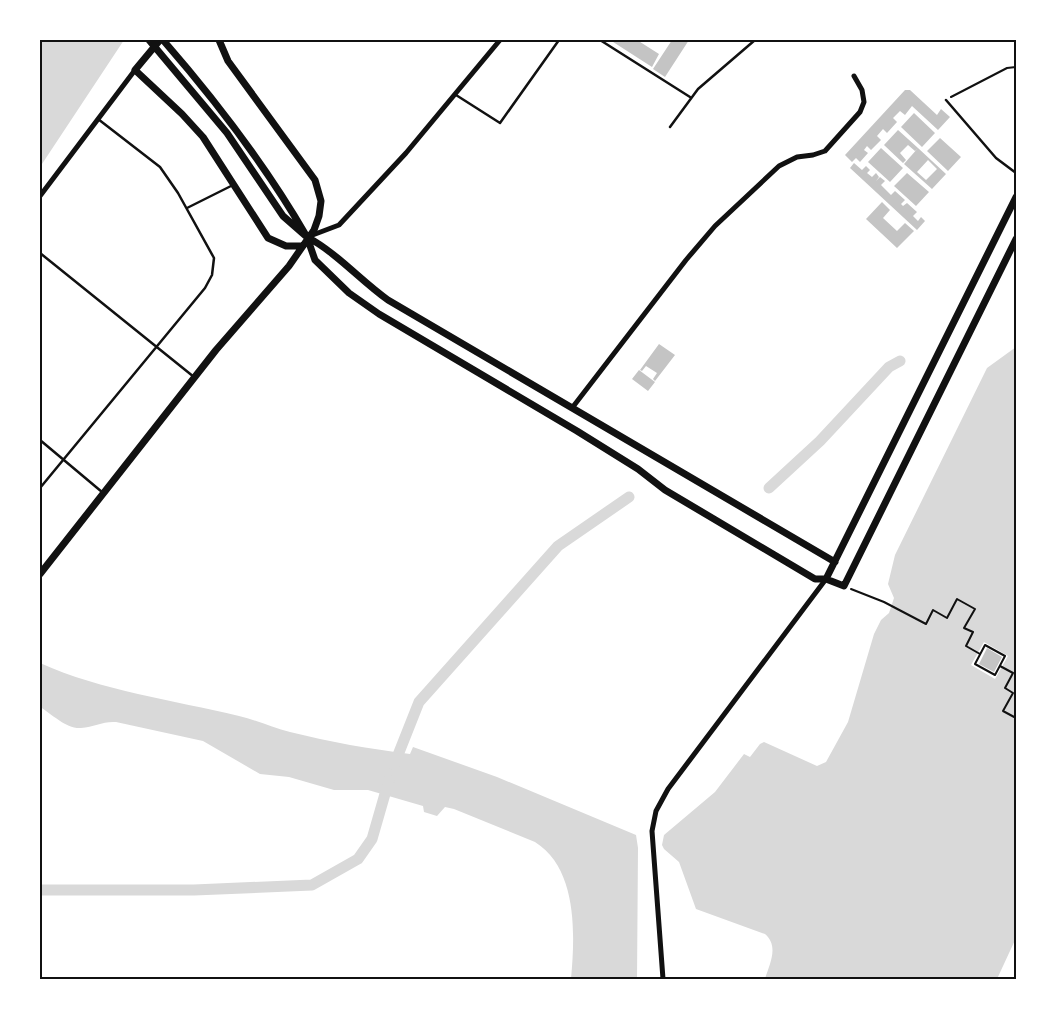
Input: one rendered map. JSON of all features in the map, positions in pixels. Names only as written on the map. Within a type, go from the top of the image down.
[{"type":"main road","points":[[149,40],[227,133],[283,216],[307,237],[327,248],[360,279],[388,300],[835,562]]},
{"type":"main road","points":[[302,246],[286,246],[268,238],[234,184],[193,125],[134,70],[162,40],[235,126],[307,237],[315,260],[349,292],[379,314],[638,468],[673,495],[815,578],[844,586],[1016,239]]},
{"type":"main road","points":[[40,574],[194,377],[289,266],[307,237],[314,230],[319,216],[321,201],[315,180],[228,61],[219,40]]},
{"type":"main road","points":[[826,580],[1016,198]]},
{"type":"street","points":[[307,237],[339,225],[406,153],[500,40]]},
{"type":"street","points":[[40,196],[134,70]]},
{"type":"street","points":[[572,408],[686,260],[715,226],[779,166],[797,157],[825,151],[860,112],[864,102],[862,90],[854,76]]},
{"type":"street","points":[[663,979],[651,838],[656,811],[668,789],[826,580]]},
{"type":"lane","points":[[455,94],[500,123],[559,40]]},
{"type":"lane","points":[[600,40],[690,97]]},
{"type":"lane","points":[[670,127],[690,97],[755,40]]},
{"type":"lane","points":[[946,100],[996,158],[1016,174]]},
{"type":"lane","points":[[40,488],[205,288],[213,269],[214,258],[187,208],[160,167],[98,119]]},
{"type":"lane","points":[[187,208],[234,184]]},
{"type":"lane","points":[[40,253],[194,377]]},
{"type":"lane","points":[[40,440],[104,493]]},
{"type":"path","points":[[946,100],[1007,68],[1016,67]]},
{"type":"path","points":[[844,586],[884,602],[926,624],[934,610],[947,618],[957,599],[975,609],[964,628],[973,632],[966,646],[980,654]]},
{"type":"path","points":[[985,645],[1005,656],[995,675],[975,664],[980,654],[985,645]]},
{"type":"path","points":[[1000,666],[1013,673],[1005,688],[1013,693],[1003,710],[1016,718]]},
{"type":"shaded area","points":[[40,40],[124,40],[40,167]]},
{"type":"shaded area","points":[[1016,347],[1016,938],[997,979],[765,979],[772,955],[772,944],[769,939],[765,934],[696,909],[679,862],[662,845],[664,835],[715,792],[744,754],[750,757],[760,744],[764,742],[817,766],[826,762],[848,722],[874,634],[881,620],[889,613],[894,598],[888,584],[895,555],[987,368]],"holes":[[[984,642],[1008,656],[995,679],[971,665]]]},
{"type":"shaded area","points":[[40,663],[64,673],[113,688],[239,716],[305,736],[410,754],[413,747],[497,777],[636,835],[638,848],[637,979],[571,979],[573,923],[571,904],[559,869],[549,854],[535,842],[454,809],[445,807],[437,816],[424,812],[423,806],[368,790],[334,790],[289,777],[260,774],[203,741],[116,722],[75,728],[59,721],[40,707]]},
{"type":"building","points":[[610,40],[637,40],[659,54],[652,67]]},
{"type":"building","points":[[672,40],[689,40],[665,77],[653,69]]},
{"type":"building","points":[[905,90],[910,90],[937,115],[941,109],[950,117],[938,130],[912,106],[905,115],[900,111],[893,118],[897,122],[887,133],[883,129],[877,136],[881,140],[871,150],[867,146],[864,150],[868,153],[860,162],[856,158],[852,162],[845,155]]},
{"type":"building","points":[[914,113],[935,133],[922,147],[901,127]]},
{"type":"building","points":[[898,130],[918,148],[915,151],[908,145],[900,153],[906,160],[903,163],[884,145]]},
{"type":"building","points":[[940,138],[961,157],[948,171],[927,151]]},
{"type":"building","points":[[881,148],[903,168],[890,182],[868,162]]},
{"type":"building","points":[[918,148],[946,174],[932,189],[904,164]],"holes":[[[928,160],[937,169],[926,180],[917,172]]]},
{"type":"building","points":[[854,163],[862,170],[866,166],[870,170],[867,173],[872,177],[876,173],[879,177],[876,181],[880,177],[885,181],[881,185],[891,195],[895,191],[905,200],[901,204],[903,206],[907,203],[917,212],[913,216],[918,221],[921,217],[925,221],[917,230],[850,168]]},
{"type":"building","points":[[907,173],[929,192],[916,206],[894,186]]},
{"type":"building","points":[[882,202],[890,210],[883,218],[897,231],[905,223],[914,231],[897,248],[866,219]]},
{"type":"building","points":[[659,344],[675,355],[655,381],[653,379],[657,373],[646,366],[642,371],[640,370]]},
{"type":"building","points":[[639,370],[655,382],[648,391],[632,379]]},
{"type":"building","points":[[987,648],[1002,657],[994,672],[979,664]]},
{"type":"waterway","points":[[769,488],[820,441],[889,367],[900,361]]},
{"type":"waterway","points":[[394,765],[419,702],[558,546],[629,497]]},
{"type":"waterway","points":[[40,890],[194,890],[312,885],[358,859],[372,839],[389,780]]}]
